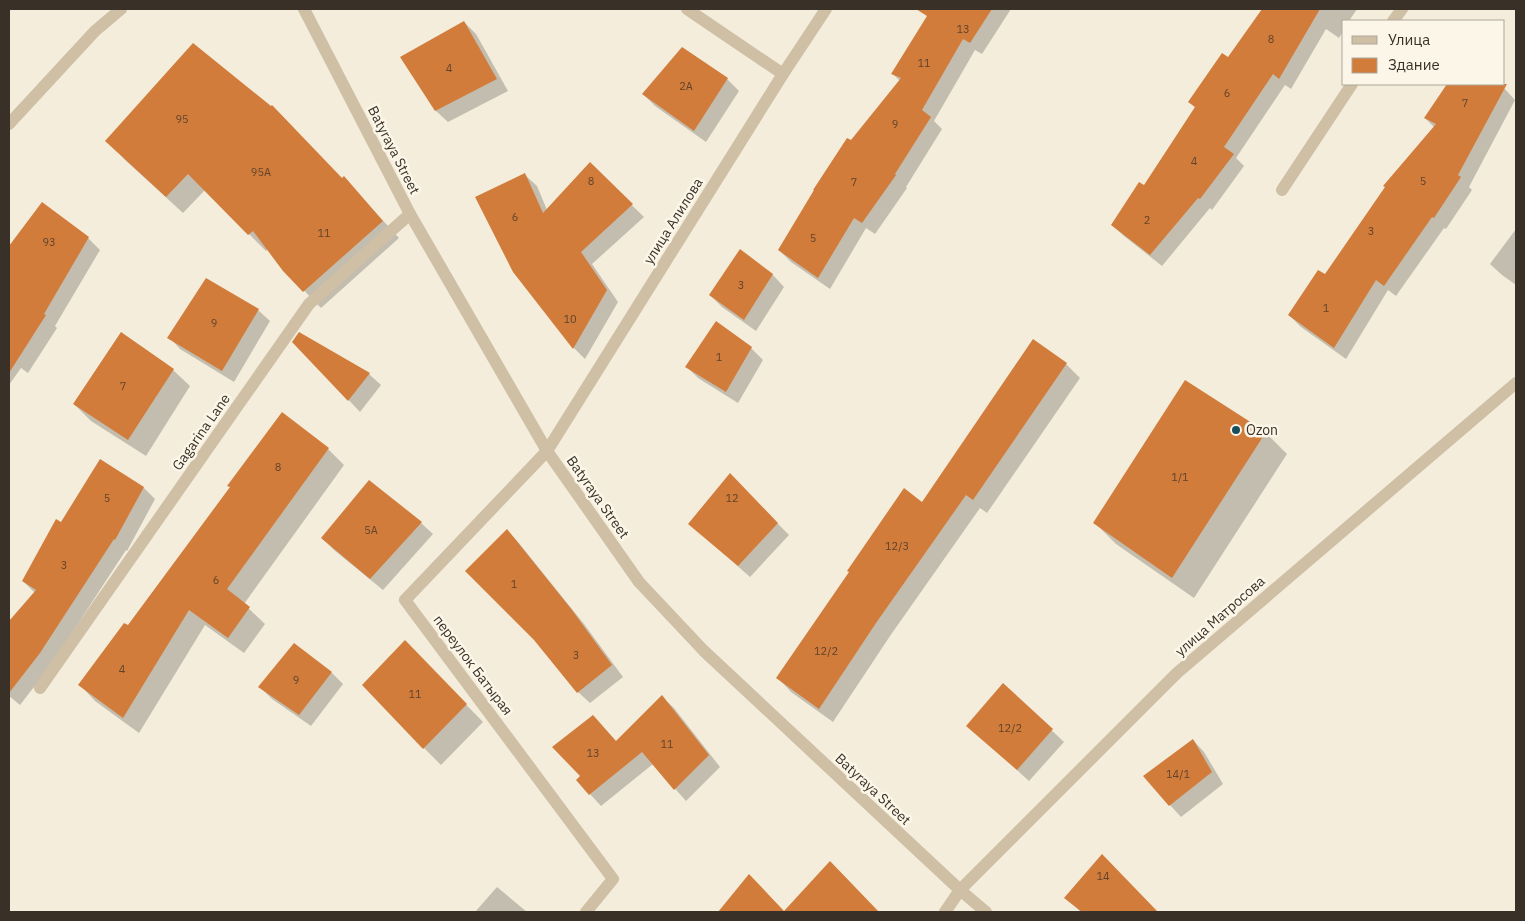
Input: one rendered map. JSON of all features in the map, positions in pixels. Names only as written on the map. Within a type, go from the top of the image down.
[{"type":"street","points":[[9,124],[95,31],[121,9]]},
{"type":"street","name":"Batyraya Street","points":[[304,9],[410,214],[547,451],[639,582],[704,651],[960,890],[986,912]]},
{"type":"street","points":[[686,9],[783,74]]},
{"type":"street","name":"улица Алилова","points":[[547,451],[783,74],[826,9]]},
{"type":"street","points":[[1395,20],[1402,9]]},
{"type":"street","points":[[1282,190],[1351,85]]},
{"type":"street","name":"Gagarina Lane","points":[[40,688],[309,304],[410,214]]},
{"type":"street","name":"улица Матросова","points":[[945,912],[960,890],[1177,673],[1516,383]]},
{"type":"street","name":"переулок Батырая","points":[[547,451],[405,600],[614,879],[586,912]]},
{"type":"building","points":[[916,9],[992,9],[970,43],[963,39],[922,110],[931,117],[896,175],[862,223],[854,218],[818,278],[778,250],[813,190],[847,138],[851,140],[901,78],[891,74],[927,16]]},
{"type":"building","points":[[1262,9],[1320,9],[1279,79],[1273,74],[1224,147],[1234,154],[1200,199],[1198,198],[1150,255],[1111,225],[1139,182],[1144,185],[1195,107],[1188,102],[1222,53],[1228,57]]},
{"type":"building","points":[[464,21],[497,79],[435,111],[400,57]]},
{"type":"building","points":[[193,43],[272,105],[342,178],[344,176],[383,221],[303,292],[283,271],[253,231],[248,235],[188,174],[166,197],[105,141]]},
{"type":"building","points":[[682,47],[728,78],[694,131],[642,94]]},
{"type":"building","points":[[1507,84],[1458,175],[1461,177],[1434,218],[1432,217],[1384,286],[1376,280],[1334,348],[1288,315],[1318,270],[1325,274],[1385,187],[1383,186],[1436,124],[1424,118],[1446,85]]},
{"type":"building","points":[[590,162],[633,204],[581,252],[607,290],[573,349],[513,272],[475,197],[525,173],[543,213]]},
{"type":"building","points":[[42,202],[89,237],[44,314],[46,315],[9,373],[9,246]]},
{"type":"building","points":[[740,249],[773,274],[744,320],[709,295]]},
{"type":"building","points":[[206,278],[259,309],[222,371],[167,338]]},
{"type":"building","points":[[716,321],[752,347],[726,392],[685,367]]},
{"type":"building","points":[[121,332],[174,369],[128,440],[73,404]]},
{"type":"building","points":[[299,332],[370,373],[348,401],[292,342]]},
{"type":"building","points":[[1033,339],[1067,363],[973,500],[966,495],[876,623],[819,709],[776,678],[904,488],[922,502]]},
{"type":"building","points":[[1185,380],[1266,432],[1172,578],[1093,523]]},
{"type":"building","points":[[282,412],[329,448],[227,589],[250,607],[228,638],[189,610],[123,718],[78,685],[124,623],[128,625],[230,487],[227,486]]},
{"type":"building","points":[[100,459],[144,487],[115,540],[40,653],[9,693],[9,621],[36,590],[22,581],[56,519],[61,522]]},
{"type":"building","points":[[730,473],[778,523],[738,566],[688,524]]},
{"type":"building","points":[[369,480],[422,522],[370,579],[321,538]]},
{"type":"building","points":[[507,529],[572,610],[612,665],[577,693],[534,640],[465,571]]},
{"type":"building","points":[[405,640],[467,704],[423,749],[362,685]]},
{"type":"building","points":[[294,643],[332,672],[299,715],[258,687]]},
{"type":"building","points":[[1003,683],[1053,729],[1017,770],[966,726]]},
{"type":"building","points":[[662,695],[709,755],[674,790],[642,752],[589,795],[576,780],[580,776],[552,747],[593,715],[616,741]]},
{"type":"building","points":[[1193,739],[1212,772],[1169,806],[1143,776]]},
{"type":"building","points":[[1102,854],[1158,912],[1082,912],[1064,898]]},
{"type":"building","points":[[830,861],[879,912],[718,912],[749,874],[784,911]]},
{"type":"place","name":"Ozon","points":[[1236,430]]}]
